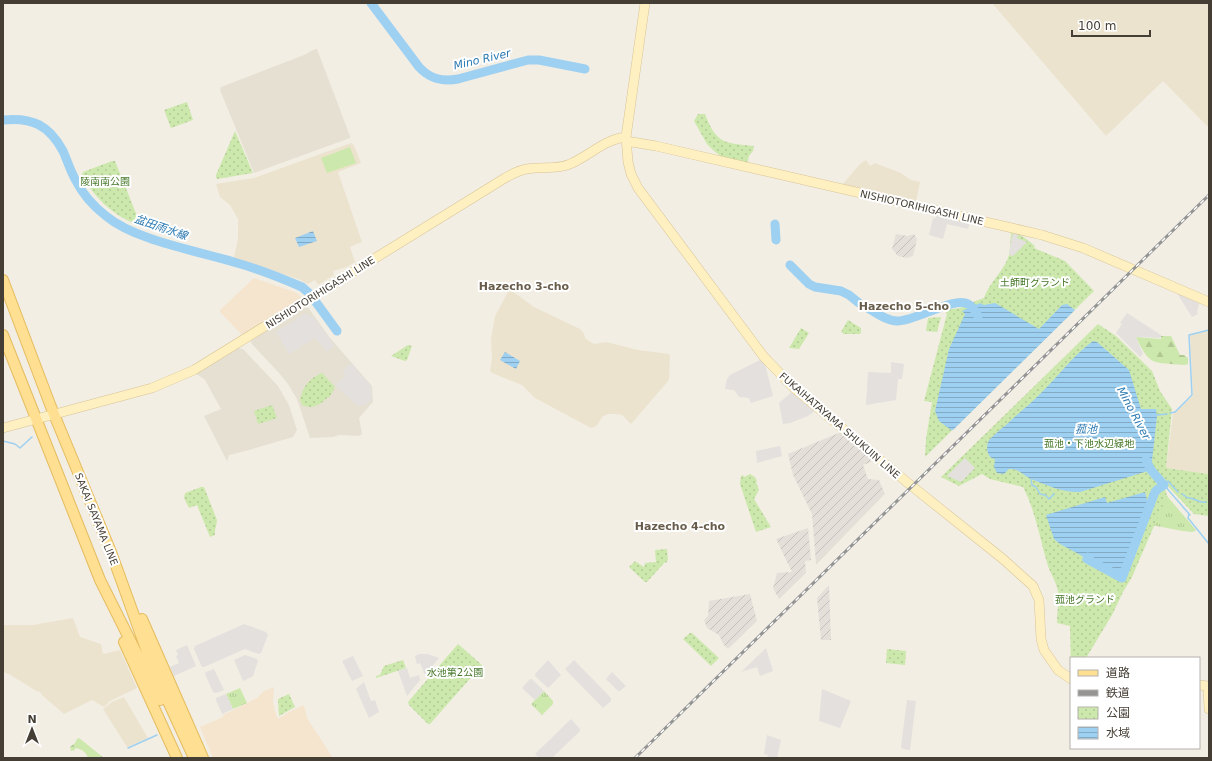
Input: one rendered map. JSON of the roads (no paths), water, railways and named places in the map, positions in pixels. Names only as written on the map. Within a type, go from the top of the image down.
[{"type":"main road","name":"FUKAIHATAYAMA SHUKUIN LINE","points":[[645,3],[626,139],[628,162],[638,188],[764,357],[794,388],[1028,580],[1033,586],[1039,600],[1041,639],[1044,650],[1058,670],[1070,678]]},
{"type":"main road","name":"NISHIOTORIHIGASHI LINE","points":[[3,428],[152,388],[194,370],[516,172],[527,169],[561,167],[571,164],[610,142],[626,139],[1042,235],[1083,248],[1209,302]]},
{"type":"main road","name":"SAKAI SAYAMA LINE","points":[[3,280],[111,552],[154,671],[194,758]]},
{"type":"main road","name":"SAKAI SAYAMA LINE","points":[[3,335],[100,580],[160,699],[187,758]]},
{"type":"main road","points":[[111,552],[121,571],[203,758]]},
{"type":"main road","points":[[100,580],[134,666],[177,758]]},
{"type":"main road","points":[[1200,685],[1208,686],[1209,709]]},
{"type":"water","points":[[313,231],[317,241],[299,247],[295,238]]},
{"type":"water","points":[[980,303],[984,305],[995,303],[1039,329],[1062,305],[1067,304],[1075,310],[953,430],[951,430],[939,421],[935,411],[949,349],[965,314],[962,311]]},
{"type":"water","name":"菰池","points":[[1093,341],[1097,342],[1129,370],[1141,409],[1156,409],[1157,416],[1151,470],[1080,492],[1061,490],[1049,486],[1012,469],[1009,469],[1004,474],[997,473],[994,467],[995,459],[990,457],[987,450],[989,440],[1034,400],[1078,353]]},
{"type":"water","points":[[505,352],[520,361],[516,369],[500,360]]},
{"type":"water","points":[[1145,492],[1148,504],[1121,574],[1085,555],[1084,557],[1060,544],[1054,539],[1046,515],[1105,497],[1107,503]]},
{"type":"waterway","name":"Mino River","points":[[371,3],[419,67],[427,74],[437,79],[458,79],[528,60],[539,60],[585,69]]},
{"type":"waterway","name":"盆田雨水線","points":[[3,120],[23,120],[46,129],[58,142],[73,176],[84,194],[101,212],[119,225],[151,239],[245,265],[302,287],[310,294],[337,331]]},
{"type":"waterway","name":"Mino River","points":[[775,224],[776,240]]},
{"type":"waterway","name":"Mino River","points":[[790,265],[809,284],[815,287],[841,291],[859,303]]},
{"type":"waterway","name":"Mino River","points":[[866,307],[885,318],[897,321],[913,318],[953,303],[962,302],[968,304],[974,309],[978,316]]},
{"type":"waterway","points":[[1170,413],[1175,412],[1192,395],[1189,335],[1209,330]]},
{"type":"waterway","points":[[1157,415],[1167,414]]},
{"type":"waterway","points":[[3,441],[15,444],[20,448],[32,437]]},
{"type":"waterway","name":"Mino River","points":[[1146,460],[1151,470],[1164,485],[1161,487]]},
{"type":"waterway","points":[[1031,479],[1032,485],[1036,487],[1040,494],[1045,495],[1049,499],[1054,494]]},
{"type":"waterway","points":[[1178,492],[1168,481],[1164,485],[1190,515]]},
{"type":"waterway","name":"Mino River","points":[[1088,557],[1087,559],[1122,578],[1155,492],[1158,489]]},
{"type":"waterway","points":[[1182,494],[1188,498],[1206,502]]},
{"type":"waterway","points":[[1189,514],[1188,518],[1209,544]]},
{"type":"waterway","points":[[128,748],[157,735]]},
{"type":"railway","points":[[635,758],[1209,195]]},
{"type":"district","name":"Hazecho 3-cho","points":[[524,286]]},
{"type":"district","name":"Hazecho 5-cho","points":[[904,306]]},
{"type":"district","name":"Hazecho 4-cho","points":[[680,526]]},
{"type":"park label","name":"陵南南公園","points":[[105,181]]},
{"type":"park label","name":"土師町グランド","points":[[1035,282]]},
{"type":"park label","name":"菰池・下池水辺緑地","points":[[1089,443]]},
{"type":"park label","name":"菰池グランド","points":[[1085,599]]},
{"type":"park label","name":"水池第2公園","points":[[455,672]]}]
